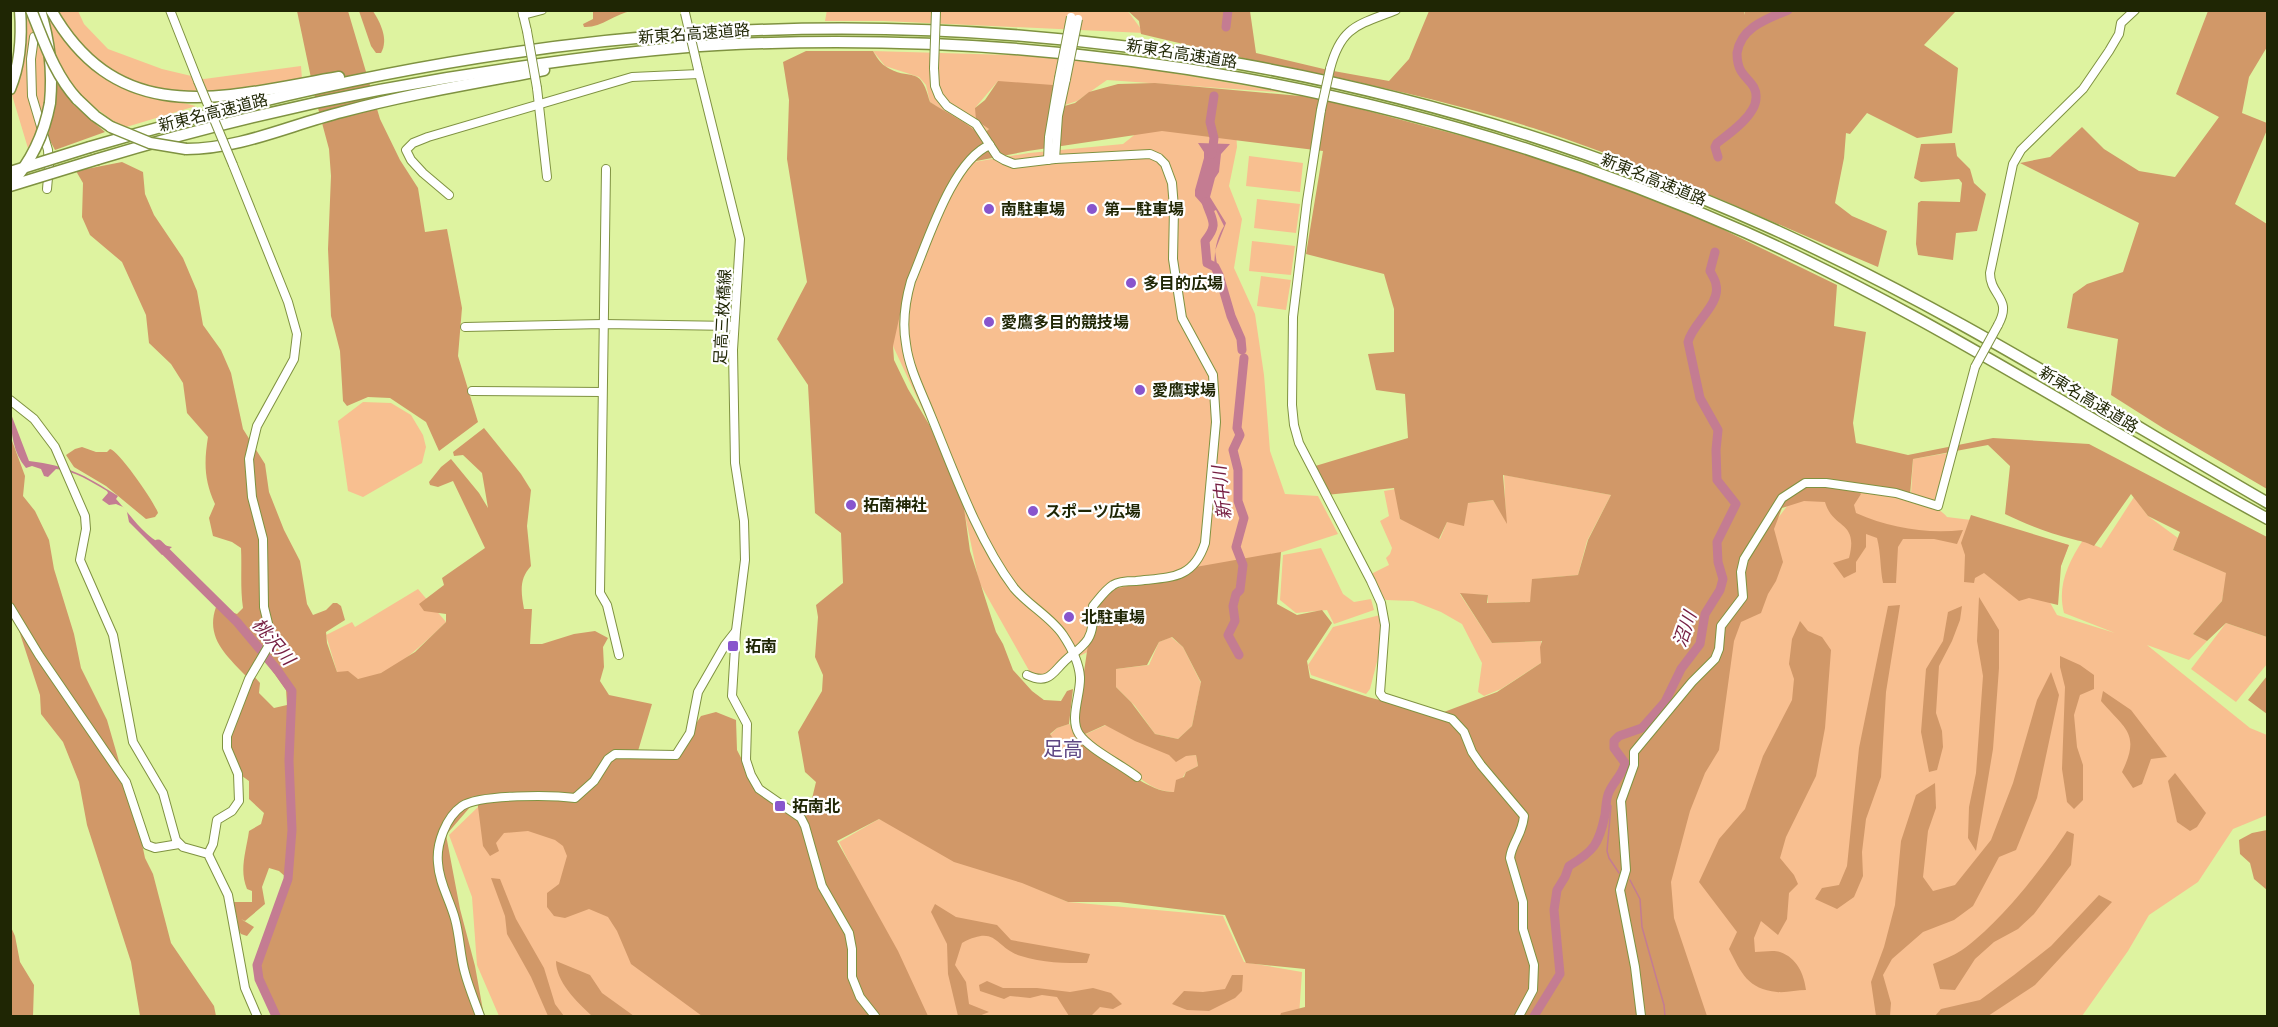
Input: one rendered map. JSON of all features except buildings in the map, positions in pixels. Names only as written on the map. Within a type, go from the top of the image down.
[{"type":"highway","points":[[10,89],[17,69],[20,10]]},
{"type":"highway","points":[[31,10],[51,58],[67,87],[95,116],[111,127],[150,143],[186,149],[203,149],[237,143],[342,112],[426,93],[568,66],[711,45]]},
{"type":"highway","points":[[10,186],[27,165],[37,146],[50,103],[52,73],[47,32],[40,10]]},
{"type":"highway","points":[[51,10],[72,42],[96,66],[137,89],[166,96],[213,97],[431,62],[524,52]]},
{"type":"highway","name":"新東名高速道路","points":[[10,172],[90,147],[278,97],[446,63],[524,52],[700,33],[813,30],[942,31],[1059,38],[1118,45],[1232,62],[1385,94],[1564,146],[1694,195],[1765,225],[1856,269],[1992,342],[2268,503]]},
{"type":"highway","name":"新東名高速道路","points":[[10,186],[248,118],[356,94],[465,74],[566,60],[711,45],[814,42],[940,45],[1058,52],[1171,65],[1371,104],[1570,162],[1636,186],[1750,234],[1874,295],[1989,358],[2212,489],[2268,519]]},
{"type":"street","points":[[170,10],[288,302],[297,334],[294,359],[257,426],[249,459],[252,497],[263,538],[264,607],[272,640],[249,679],[225,742],[238,774],[238,801],[232,811],[217,820],[213,844],[208,854]]},
{"type":"street","points":[[542,10],[523,13],[537,88],[548,177]]},
{"type":"street","points":[[1396,10],[1351,30],[1342,38],[1334,52],[1306,201],[1293,317],[1292,405],[1294,425],[1299,443],[1381,603],[1385,625],[1380,693],[1383,697],[1452,719],[1464,732],[1472,752],[1481,765],[1524,816],[1523,830],[1511,851],[1510,858],[1523,902],[1522,929],[1534,966],[1534,980],[1533,990],[1519,1017]]},
{"type":"street","points":[[1641,1017],[1635,967],[1620,890],[1626,870],[1621,801],[1634,765],[1634,752],[1692,682],[1715,659],[1719,649],[1721,626],[1743,597],[1741,572],[1744,559],[1782,498],[1805,483],[1826,483],[1896,493],[1938,506],[1975,366],[1998,325],[2004,309],[2002,299],[1990,280],[1990,273],[2013,164],[2021,150],[2083,89],[2109,51],[2121,23],[2135,10]]},
{"type":"street","points":[[936,11],[934,86],[947,106],[967,116],[976,124],[998,156],[1014,164],[1052,159],[1150,154],[1165,164],[1172,183],[1173,259],[1182,318],[1214,375],[1217,407],[1205,543],[1194,566],[1167,577],[1113,585],[1093,606],[1093,621],[1089,638],[1074,655],[1047,678],[1040,679],[1027,675]]},
{"type":"street","name":"足高三枚橋線","points":[[684,12],[739,229],[740,259],[734,326],[735,463],[744,521],[745,560],[735,631],[732,696],[747,724],[746,760],[751,775],[759,789],[801,818],[806,826],[822,886],[849,933],[852,949],[852,977],[860,997],[875,1017]]},
{"type":"street","points":[[1052,159],[1075,14]]},
{"type":"street","points":[[34,37],[30,78],[35,110],[48,150],[50,166],[47,189]]},
{"type":"street","points":[[449,195],[411,159],[406,150],[413,143],[632,77],[699,71]]},
{"type":"street","points":[[990,145],[983,147],[960,170],[934,226],[906,297],[904,316],[906,345],[920,388],[947,455],[968,505],[996,561],[1015,589],[1061,632],[1074,655],[1080,679],[1075,720],[1078,732],[1093,748],[1137,777]]},
{"type":"street","points":[[606,169],[600,592],[607,605],[619,655]]},
{"type":"street","points":[[465,327],[603,324],[734,326]]},
{"type":"street","points":[[472,391],[602,392]]},
{"type":"street","points":[[10,400],[34,419],[51,440],[64,464],[83,510],[86,523],[80,558],[81,566],[113,635],[133,742],[160,788],[174,835],[179,844]]},
{"type":"street","points":[[10,607],[39,655],[126,782],[147,845],[155,848],[179,844],[208,854],[228,895],[245,988],[257,1017]]},
{"type":"street","points":[[480,1017],[465,973],[455,919],[439,871],[437,860],[441,834],[462,806],[483,800],[533,796],[575,798],[594,781],[608,759],[615,754],[676,755],[690,733],[698,692],[735,631]]},
{"type":"shaded area","points":[[593,10],[631,11],[596,25],[584,27],[583,24],[593,19]]},
{"type":"shaded area","points":[[827,10],[1127,10],[1144,33],[883,21],[825,21]]},
{"type":"shaded area","points":[[1744,10],[1745,15],[1745,11],[1956,11],[1924,45],[1958,68],[1952,133],[1917,138],[1867,113],[1850,134],[1846,133],[1844,158],[1835,203],[1852,216],[1887,231],[1878,267],[1664,176],[1509,120],[1335,77],[1329,98],[1334,102],[1515,150],[1677,207],[1837,285],[1834,326],[1866,332],[1853,423],[1856,443],[1908,455],[1993,438],[2089,444],[2267,537],[2267,637],[2226,623],[2207,641],[2193,634],[2222,601],[2226,573],[2173,550],[2180,532],[2148,516],[2131,494],[2094,546],[2046,531],[2005,514],[2010,466],[1988,445],[1913,459],[1910,495],[1856,488],[1861,494],[1854,505],[1856,513],[1908,529],[1963,530],[1957,544],[1934,539],[1903,539],[1898,547],[1896,583],[1883,583],[1877,538],[1866,534],[1866,547],[1856,562],[1856,572],[1844,578],[1833,563],[1849,558],[1851,537],[1829,511],[1825,502],[1804,501],[1782,508],[1774,529],[1783,562],[1761,613],[1741,622],[1734,641],[1719,750],[1705,773],[1690,811],[1671,882],[1674,918],[1707,1016],[1280,1016],[1281,1013],[1305,1007],[1305,969],[1246,963],[1225,915],[1119,902],[1068,902],[1022,883],[954,862],[879,819],[837,841],[898,951],[928,1016],[702,1016],[631,964],[617,931],[608,917],[589,909],[565,918],[554,916],[547,907],[547,893],[559,884],[567,856],[563,846],[555,840],[528,831],[504,833],[496,843],[499,851],[490,856],[483,846],[477,799],[446,835],[484,1016],[276,1016],[257,972],[288,879],[279,871],[269,868],[262,887],[265,904],[245,921],[241,919],[254,927],[247,936],[241,934],[231,902],[252,902],[252,891],[247,889],[245,882],[244,861],[249,831],[261,824],[264,813],[249,799],[249,781],[242,776],[227,741],[253,675],[260,683],[259,693],[274,708],[287,705],[286,690],[261,655],[246,676],[225,654],[216,637],[213,618],[216,607],[237,614],[243,608],[241,548],[232,542],[213,536],[209,518],[215,504],[206,471],[208,437],[187,413],[183,383],[171,364],[149,343],[146,315],[122,262],[90,235],[82,217],[83,183],[76,171],[122,162],[143,172],[145,194],[154,215],[183,258],[197,291],[203,325],[221,350],[231,373],[243,429],[265,464],[269,492],[284,530],[300,561],[307,604],[313,615],[326,610],[333,603],[341,606],[345,620],[326,632],[327,643],[337,672],[348,671],[358,679],[381,673],[415,652],[446,622],[446,614],[424,611],[419,604],[444,585],[442,578],[485,548],[453,481],[438,487],[430,485],[429,482],[451,459],[479,493],[488,508],[482,473],[463,455],[454,456],[453,452],[484,428],[531,490],[527,526],[531,566],[524,576],[522,591],[524,609],[532,609],[530,644],[542,644],[574,634],[595,631],[608,638],[603,647],[604,667],[600,681],[609,695],[652,704],[638,751],[677,752],[701,716],[716,712],[736,720],[737,750],[755,785],[798,812],[808,815],[816,782],[805,772],[798,732],[822,691],[823,675],[815,657],[818,617],[816,605],[843,583],[841,533],[815,513],[808,385],[777,339],[807,282],[787,159],[789,100],[783,62],[806,51],[873,51],[885,66],[918,78],[930,102],[981,136],[989,129],[976,120],[975,108],[985,100],[998,81],[1053,85],[1054,109],[1075,103],[1089,92],[1118,84],[1155,83],[1323,98],[1327,78],[1141,34],[1139,21],[1128,11],[1250,11],[1256,53],[1328,70],[1389,81],[1409,59],[1429,11]],"holes":[[[1162,131],[1323,151],[1306,254],[1384,274],[1394,309],[1394,352],[1368,354],[1376,390],[1405,394],[1408,438],[1312,467],[1326,495],[1394,488],[1400,519],[1439,539],[1447,522],[1464,526],[1468,503],[1493,500],[1507,524],[1503,475],[1611,495],[1588,540],[1578,575],[1532,579],[1530,602],[1487,603],[1488,595],[1460,593],[1492,643],[1542,641],[1541,663],[1497,692],[1436,715],[1368,697],[1310,678],[1307,661],[1332,623],[1322,610],[1297,615],[1277,604],[1281,552],[1190,568],[1170,576],[1115,589],[1094,604],[1076,726],[1083,735],[1105,725],[1169,755],[1176,762],[1186,756],[1196,755],[1198,766],[1176,780],[1174,792],[1152,787],[1082,742],[1063,754],[1050,734],[1057,728],[1069,724],[1073,689],[1067,691],[1061,701],[1044,700],[1032,691],[1013,670],[996,632],[970,551],[964,508],[956,484],[930,426],[894,360],[893,346],[907,283],[966,163],[1028,151]],[[1172,637],[1183,647],[1201,682],[1192,726],[1178,739],[1155,734],[1131,702],[1116,687],[1116,669],[1147,665],[1159,642]]]},
{"type":"shaded area","points":[[23,11],[26,11],[37,44],[50,67],[46,110],[30,155],[12,95],[21,68]]},
{"type":"shaded area","points":[[57,11],[78,11],[84,24],[108,49],[162,69],[204,79],[301,66],[302,79],[210,96],[128,85],[93,60]]},
{"type":"shaded area","points":[[297,11],[348,11],[380,119],[400,160],[418,188],[425,232],[447,229],[462,308],[458,356],[478,422],[439,451],[426,422],[390,398],[368,397],[347,406],[343,401],[340,351],[331,316],[328,249],[331,176],[329,149],[315,97]]},
{"type":"shaded area","points":[[359,11],[373,11],[378,20],[384,36],[381,53],[376,53],[371,46]]},
{"type":"shaded area","points":[[2208,11],[2267,11],[2267,47],[2249,77],[2242,113],[2267,123],[2267,130],[2235,204],[2267,224],[2267,489],[2111,395],[2118,339],[2067,328],[2073,294],[2087,284],[2123,272],[2139,223],[2020,163],[2050,157],[2082,127],[2104,149],[2139,171],[2175,177],[2219,117],[2176,94]]},
{"type":"shaded area","points":[[50,13],[103,73],[125,89],[196,106],[123,128],[87,100],[68,78],[57,58],[51,38],[47,15]]},
{"type":"shaded area","points":[[873,51],[1079,57],[1290,93],[1107,80],[1077,101],[1053,109],[998,81],[975,108],[989,129],[980,136],[930,102],[926,85],[919,77],[885,66]]},
{"type":"shaded area","points":[[55,80],[74,105],[105,132],[55,150],[48,137]]},
{"type":"shaded area","points":[[1162,113],[1235,114],[1237,147],[1229,186],[1242,219],[1234,268],[1255,314],[1264,375],[1270,451],[1285,494],[1318,496],[1338,534],[1264,558],[1046,674],[1031,674],[979,582],[962,501],[947,462],[893,346],[893,321],[913,248],[968,163],[1029,153],[1123,144]]},
{"type":"shaded area","points":[[1198,143],[1230,144],[1221,154],[1219,172],[1210,197],[1226,223],[1215,250],[1224,226],[1216,210],[1210,213],[1195,196],[1204,158],[1204,152]]},
{"type":"shaded area","points":[[1955,143],[1957,156],[1970,169],[1974,183],[1986,194],[1977,231],[1956,233],[1953,260],[1918,255],[1916,244],[1918,203],[1921,201],[1960,202],[1962,183],[1959,179],[1921,182],[1914,178],[1921,144]]},
{"type":"shaded area","points":[[1249,156],[1303,163],[1300,192],[1246,186]]},
{"type":"shaded area","points":[[1257,199],[1300,204],[1296,233],[1254,228]]},
{"type":"shaded area","points":[[1252,241],[1295,246],[1291,275],[1249,271]]},
{"type":"shaded area","points":[[1215,252],[1218,271],[1214,267]]},
{"type":"shaded area","points":[[1261,276],[1291,280],[1286,310],[1257,306]]},
{"type":"shaded area","points":[[363,402],[391,403],[411,415],[423,435],[426,447],[422,463],[363,497],[348,491],[338,421]]},
{"type":"shaded area","points":[[11,414],[29,461],[66,468],[85,477],[118,496],[116,499],[123,507],[116,504],[109,505],[102,500],[108,493],[107,491],[76,474],[56,469],[48,477],[44,476],[41,469],[32,466],[26,468],[18,456],[14,442]]},
{"type":"shaded area","points":[[11,438],[25,476],[23,496],[35,511],[49,540],[54,569],[74,634],[81,668],[107,720],[171,943],[214,1006],[216,1016],[140,1016],[131,962],[87,825],[79,782],[63,742],[41,714],[40,695],[11,606]]},
{"type":"shaded area","points":[[82,447],[96,452],[107,452],[110,449],[115,452],[150,499],[158,513],[155,517],[146,519],[106,486],[74,467],[66,455]]},
{"type":"shaded area","points":[[1948,453],[1936,503],[1911,494],[1913,459]]},
{"type":"shaded area","points":[[1504,475],[1611,495],[1587,541],[1578,575],[1535,579],[1530,602],[1488,603],[1488,595],[1460,594],[1492,643],[1541,641],[1541,663],[1501,689],[1484,696],[1478,692],[1482,663],[1462,624],[1441,612],[1413,601],[1386,600],[1379,594],[1371,574],[1389,565],[1386,558],[1392,548],[1380,521],[1389,516],[1384,491],[1396,489],[1400,519],[1440,539],[1447,522],[1468,503],[1493,500],[1506,521]]},
{"type":"shaded area","points":[[1804,484],[1901,496],[1921,501],[1936,508],[1947,517],[1979,521],[2069,545],[2048,599],[2057,615],[2115,633],[2064,613],[2063,584],[2073,557],[2083,540],[2101,548],[2134,497],[2148,516],[2178,538],[2173,550],[2227,573],[2222,601],[2193,634],[2207,641],[2189,660],[2147,645],[2250,728],[2267,735],[2267,815],[2233,829],[2198,882],[2149,915],[2128,951],[2082,1016],[1704,1016],[1661,883],[1691,767],[1771,527]]},
{"type":"shaded area","points":[[126,510],[156,541],[172,547],[162,555],[129,522]]},
{"type":"shaded area","points":[[1971,515],[2069,545],[2061,566],[2058,605],[2029,598],[2019,601],[1984,573],[1975,578],[1974,583],[1964,582],[1965,555],[1961,543]]},
{"type":"shaded area","points":[[1321,548],[1343,594],[1354,602],[1371,599],[1374,610],[1334,624],[1327,610],[1296,613],[1280,600],[1283,555]]},
{"type":"shaded area","points":[[418,589],[446,622],[406,658],[383,672],[360,679],[337,672],[326,635],[352,622],[355,627]]},
{"type":"shaded area","points":[[1979,597],[1999,630],[1999,668],[1993,749],[1976,851],[1968,838],[1969,807],[1976,773],[1983,676],[1977,641]]},
{"type":"shaded area","points":[[1900,605],[1886,692],[1881,777],[1866,819],[1862,852],[1863,876],[1854,897],[1837,909],[1815,899],[1822,888],[1839,885],[1847,866],[1859,748],[1888,606]]},
{"type":"shaded area","points":[[1962,606],[1960,620],[1952,641],[1939,666],[1936,713],[1942,731],[1943,747],[1937,770],[1929,772],[1921,732],[1926,669],[1943,641],[1948,612]]},
{"type":"shaded area","points":[[1380,615],[1380,650],[1370,689],[1366,694],[1311,675],[1308,665],[1333,627]]},
{"type":"shaded area","points":[[1800,621],[1808,631],[1822,637],[1831,650],[1825,728],[1816,776],[1786,837],[1780,858],[1794,875],[1798,884],[1789,893],[1787,919],[1778,935],[1761,921],[1754,938],[1755,952],[1780,952],[1795,962],[1801,973],[1806,990],[1780,992],[1759,987],[1742,972],[1729,949],[1737,932],[1699,882],[1719,839],[1745,809],[1763,756],[1792,700],[1794,679],[1789,664],[1792,639]]},
{"type":"shaded area","points":[[2226,623],[2267,637],[2267,664],[2236,702],[2191,669]]},
{"type":"shaded area","points":[[1171,637],[1183,647],[1201,683],[1192,726],[1178,739],[1155,734],[1135,706],[1116,687],[1114,675],[1116,669],[1149,665],[1159,642]]},
{"type":"shaded area","points":[[2060,656],[2080,665],[2094,675],[2094,689],[2080,695],[2074,715],[2077,747],[2083,765],[2083,800],[2074,809],[2067,802],[2062,769],[2065,687]]},
{"type":"shaded area","points":[[2051,672],[2059,695],[2037,798],[2016,850],[1999,857],[1973,906],[1954,920],[1923,932],[1892,959],[1883,975],[1891,1003],[1890,1016],[1876,1016],[1871,982],[1884,947],[1895,905],[1901,841],[1916,795],[1935,783],[1936,808],[1928,831],[1923,877],[1933,891],[1955,885],[1991,840],[2013,783],[2037,700]]},
{"type":"shaded area","points":[[2267,676],[2267,714],[2248,700]]},
{"type":"shaded area","points":[[2103,691],[2131,710],[2167,757],[2151,759],[2142,784],[2133,788],[2122,772],[2130,748],[2128,732],[2101,701]]},
{"type":"shaded area","points":[[1069,724],[1084,735],[1106,725],[1162,750],[1196,755],[1198,766],[1186,772],[1174,792],[1157,789],[1110,760],[1063,754],[1050,735],[1057,728]]},
{"type":"shaded area","points":[[2175,773],[2206,813],[2197,827],[2190,831],[2177,822],[2168,781]]},
{"type":"shaded area","points":[[478,807],[576,824],[726,1016],[499,1016],[477,965],[472,897],[449,835]]},
{"type":"shaded area","points":[[879,819],[1068,902],[1223,916],[1244,962],[1302,972],[1299,1016],[925,1016],[839,842]]},
{"type":"shaded area","points":[[2268,830],[2267,890],[2254,879],[2250,863],[2240,854],[2239,840],[2252,833]]},
{"type":"shaded area","points":[[2067,831],[2074,834],[2071,865],[2034,914],[2018,929],[1994,942],[1975,959],[1955,990],[1940,989],[1933,964],[1962,950],[1990,926],[2046,862]]},
{"type":"shaded area","points":[[491,878],[500,879],[516,919],[544,968],[555,1004],[564,1016],[548,1016],[531,977],[507,934],[505,916]]},
{"type":"shaded area","points":[[2099,895],[2112,902],[2035,985],[1988,1016],[1935,1016],[1941,1009],[1980,1000],[2014,975],[2051,946]]},
{"type":"shaded area","points":[[935,904],[956,917],[997,925],[1011,940],[1090,954],[1087,963],[1037,960],[1012,952],[995,939],[983,936],[974,938],[962,943],[955,965],[966,982],[969,1004],[989,1012],[979,1016],[958,1016],[948,974],[947,944],[931,912]]},
{"type":"shaded area","points":[[10,925],[15,936],[20,962],[34,985],[33,1016],[11,1016]]},
{"type":"shaded area","points":[[556,961],[590,975],[602,993],[634,1016],[591,1015],[563,984]]},
{"type":"shaded area","points":[[1232,975],[1243,975],[1242,991],[1235,998],[1209,1011],[1187,1010],[1172,1004],[1184,991],[1203,992],[1225,989]]},
{"type":"shaded area","points":[[987,981],[1003,988],[1037,988],[1070,992],[1093,988],[1111,993],[1122,1004],[1113,1009],[1100,1007],[1091,1016],[1069,1016],[1057,997],[1010,996],[1004,999],[980,991],[979,985]]},
{"type":"waterway","name":"新中川","points":[[1226,27],[1228,10]]},
{"type":"waterway","name":"沼川","points":[[1718,157],[1715,147],[1717,143],[1741,124],[1755,104],[1755,90],[1738,64],[1739,44],[1749,30],[1756,25],[1788,10]]},
{"type":"waterway","name":"新中川","points":[[1212,154],[1214,138],[1210,122],[1214,96]]},
{"type":"waterway","name":"新中川","points":[[1206,202],[1213,222],[1212,230],[1205,241],[1207,263],[1215,267],[1219,275],[1231,316],[1241,339],[1242,350]]},
{"type":"waterway","name":"沼川","points":[[1534,1016],[1560,974],[1554,910],[1557,890],[1569,866],[1590,851],[1598,840],[1608,794],[1624,767],[1625,763],[1614,748],[1614,741],[1619,736],[1642,728],[1665,702],[1681,669],[1700,644],[1705,614],[1720,590],[1723,579],[1718,562],[1717,542],[1736,504],[1717,480],[1718,430],[1700,398],[1688,342],[1714,299],[1716,283],[1710,271],[1715,252]]},
{"type":"waterway","name":"新中川","points":[[1239,655],[1228,635],[1235,621],[1233,606],[1236,594],[1240,590],[1243,565],[1236,547],[1244,518],[1238,501],[1238,470],[1233,450],[1240,435],[1237,428],[1244,358]]},
{"type":"waterway","name":"桃沢川","points":[[158,544],[237,622],[292,691],[289,761],[292,830],[288,879],[257,965],[259,979],[276,1016]]},
{"type":"waterway","points":[[1607,802],[1611,806],[1607,851],[1619,873]]},
{"type":"waterway","points":[[1630,880],[1640,899],[1642,927],[1665,1016]]},
{"type":"place","name":"南駐車場","points":[[989,209]]},
{"type":"place","name":"第一駐車場","points":[[1092,209]]},
{"type":"place","name":"多目的広場","points":[[1131,283]]},
{"type":"place","name":"愛鷹多目的競技場","points":[[989,322]]},
{"type":"place","name":"愛鷹球場","points":[[1140,390]]},
{"type":"place","name":"拓南神社","points":[[851,505]]},
{"type":"place","name":"スポーツ広場","points":[[1033,511]]},
{"type":"place","name":"北駐車場","points":[[1069,617]]},
{"type":"place","name":"拓南","points":[[733,646]]},
{"type":"place","name":"拓南北","points":[[780,806]]},
{"type":"district","name":"足高","points":[[1063,748]]}]
